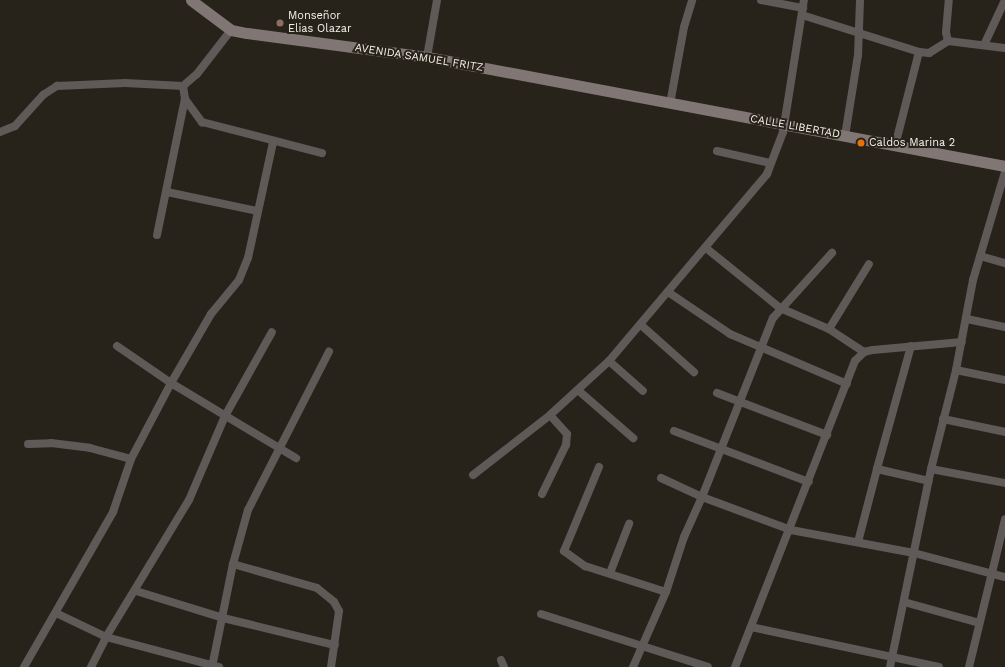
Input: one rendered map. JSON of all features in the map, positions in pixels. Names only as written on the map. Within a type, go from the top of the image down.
[{"type":"street","name":"AVENIDA SAMUEL FRITZ","points":[[191,0],[231,30],[427,57],[656,102]]},
{"type":"street","points":[[427,57],[436,0]]},
{"type":"street","points":[[670,104],[684,27],[692,0]]},
{"type":"street","points":[[761,0],[803,8],[858,31],[919,52],[929,53],[948,41],[1005,48]]},
{"type":"street","points":[[845,136],[858,55],[860,0]]},
{"type":"street","points":[[948,41],[946,32],[950,0]]},
{"type":"street","points":[[984,45],[1005,0]]},
{"type":"street","points":[[473,475],[579,391],[609,361],[759,186],[767,174],[783,126],[803,8]]},
{"type":"street","points":[[0,132],[15,126],[43,95],[57,86],[125,83],[183,86],[197,74],[231,30]]},
{"type":"street","points":[[895,146],[919,52]]},
{"type":"street","points":[[157,235],[185,99],[183,86]]},
{"type":"street","points":[[185,99],[202,122],[273,142],[322,153]]},
{"type":"street","name":"CALLE LIBERTAD","points":[[656,102],[1005,166]]},
{"type":"street","points":[[24,667],[113,512],[131,459],[171,383],[211,314],[239,280],[248,258],[273,142]]},
{"type":"street","points":[[717,151],[770,163]]},
{"type":"street","points":[[890,667],[931,469],[956,370],[980,256],[1005,172]]},
{"type":"street","points":[[167,192],[257,211]]},
{"type":"street","points":[[706,248],[780,308],[829,329],[864,352]]},
{"type":"street","points":[[633,667],[666,592],[684,537],[702,497],[774,318],[780,308],[832,253]]},
{"type":"street","points":[[980,256],[1005,263]]},
{"type":"street","points":[[829,329],[869,264]]},
{"type":"street","points":[[668,292],[730,334],[762,350],[847,384]]},
{"type":"street","points":[[966,319],[1005,327]]},
{"type":"street","points":[[641,325],[694,372]]},
{"type":"street","points":[[91,667],[106,637],[136,591],[189,500],[225,416],[272,332]]},
{"type":"street","points":[[735,667],[809,482],[855,361],[864,352],[962,342]]},
{"type":"street","points":[[117,346],[171,383],[296,458]]},
{"type":"street","points":[[858,542],[911,346]]},
{"type":"street","points":[[56,613],[106,637],[214,666],[233,564],[248,510],[329,352]]},
{"type":"street","points":[[609,361],[643,391]]},
{"type":"street","points":[[956,370],[1005,380]]},
{"type":"street","points":[[579,391],[632,438]]},
{"type":"street","points":[[717,393],[827,435]]},
{"type":"street","points":[[542,494],[566,445],[567,434],[550,415]]},
{"type":"street","points":[[943,419],[1005,432]]},
{"type":"street","points":[[674,430],[809,482]]},
{"type":"street","points":[[28,444],[76,446],[131,459]]},
{"type":"street","points":[[599,467],[564,551],[585,566],[666,592]]},
{"type":"street","points":[[878,469],[929,481]]},
{"type":"street","points":[[931,469],[1005,483]]},
{"type":"street","points":[[661,478],[702,497],[790,530],[914,553],[1005,577]]},
{"type":"street","points":[[969,667],[990,573],[1002,535],[1005,519]]},
{"type":"street","points":[[610,573],[629,524]]},
{"type":"street","points":[[233,564],[322,591],[339,611],[332,667]]},
{"type":"street","points":[[136,591],[223,618],[335,645]]},
{"type":"street","points":[[904,602],[979,623]]},
{"type":"street","points":[[541,614],[708,667]]},
{"type":"street","points":[[751,627],[939,667]]},
{"type":"place","name":"Monseñor Elias Olazar","points":[[280,23]]},
{"type":"place","name":"Caldos Marina 2","points":[[861,143]]}]
